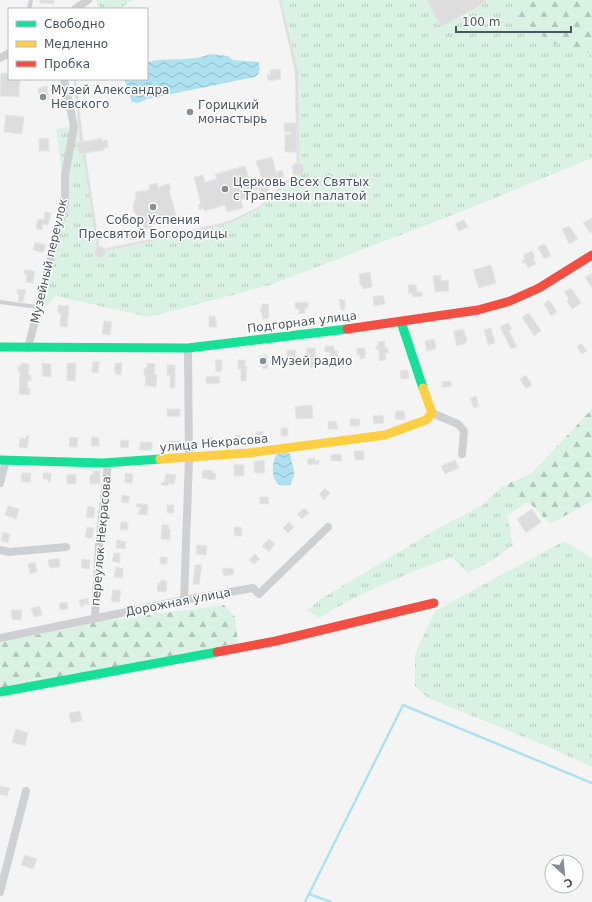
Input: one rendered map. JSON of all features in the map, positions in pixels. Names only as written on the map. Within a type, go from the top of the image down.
[{"type":"street","points":[[76,8],[88,0]]},
{"type":"street","name":"Музейный переулок","points":[[28,348],[65,204],[65,175],[74,126],[64,80]]},
{"type":"street","name":"Подгорная улица","points":[[0,347],[188,348],[401,322],[478,310],[510,301],[540,288],[592,255]]},
{"type":"street","points":[[401,322],[429,417],[458,424],[464,431],[462,454]]},
{"type":"street","points":[[184,600],[189,458],[188,348]]},
{"type":"street","name":"улица Некрасова","points":[[3,460],[108,463],[248,453],[385,435],[429,417]]},
{"type":"street","points":[[0,483],[3,460]]},
{"type":"street","name":"переулок Некрасова","points":[[95,618],[99,545],[108,463]]},
{"type":"street","name":"Дорожная улица","points":[[0,638],[184,600],[253,588],[259,594],[328,527]]},
{"type":"street","points":[[0,550],[8,552],[66,546]]},
{"type":"street","points":[[0,692],[276,641],[434,602]]},
{"type":"street","points":[[0,892],[26,791]]},
{"type":"lane","points":[[0,302],[39,307]]},
{"type":"green space","points":[[96,0],[132,0],[121,8],[100,8]]},
{"type":"green space","points":[[281,0],[513,0],[520,19],[529,21],[537,31],[557,43],[592,54],[592,158],[468,209],[270,285],[149,317],[55,296],[37,318],[66,204],[56,129],[79,126],[80,142],[77,143],[79,154],[83,154],[97,247],[94,253],[99,258],[104,255],[105,251],[231,223],[260,208],[296,175],[303,173],[304,167],[299,163],[298,71]]},
{"type":"green space","points":[[513,0],[592,0],[592,54],[557,43],[550,45],[545,36],[527,22],[520,19]]},
{"type":"green space","points":[[592,409],[592,501],[550,524],[529,502],[502,486],[531,474]]},
{"type":"green space","points":[[502,486],[529,502],[507,515],[513,545],[494,559],[468,573],[452,557],[384,584],[319,618],[307,610],[321,599],[437,529],[483,505]]},
{"type":"green space","points":[[564,541],[592,558],[592,767],[551,748],[428,698],[415,686],[415,654],[435,611]]},
{"type":"green space","points":[[224,605],[235,617],[238,643],[0,689],[0,642],[93,622]]},
{"type":"water","points":[[211,54],[228,56],[233,60],[258,62],[260,70],[255,77],[147,99],[138,103],[132,102],[124,80],[148,80],[148,62],[187,59]]},
{"type":"water","points":[[287,452],[290,454],[294,476],[290,485],[280,485],[277,483],[273,475],[274,461],[277,454]]},
{"type":"building","points":[[40,0],[54,0],[54,4],[40,3]]},
{"type":"building","points":[[279,0],[281,0],[298,71],[299,163],[297,162],[295,71]]},
{"type":"building","points":[[427,0],[485,0],[486,2],[441,27]]},
{"type":"building","points":[[280,69],[281,79],[268,81],[267,75],[271,74],[270,70]]},
{"type":"building","points":[[1,73],[8,74],[8,80],[20,80],[19,97],[0,96]]},
{"type":"building","points":[[74,80],[76,80],[83,142],[80,142]]},
{"type":"building","points":[[47,86],[49,99],[39,100],[38,88]]},
{"type":"building","points":[[6,115],[24,117],[22,134],[4,132]]},
{"type":"building","points":[[284,123],[296,123],[297,152],[285,152],[285,135],[291,134],[291,132],[285,132]]},
{"type":"building","points":[[39,138],[49,139],[49,151],[39,151]]},
{"type":"building","points":[[102,138],[102,141],[107,140],[108,147],[104,148],[104,150],[79,154],[77,143]]},
{"type":"building","points":[[85,153],[99,246],[97,247],[83,154]]},
{"type":"building","points":[[272,157],[278,179],[267,182],[269,191],[261,194],[257,181],[262,179],[256,161]]},
{"type":"building","points":[[300,163],[303,164],[303,174],[296,175],[293,174],[292,167],[293,164]]},
{"type":"building","name":"Церковь Всех Святых с Трапезной палатой","points":[[245,166],[250,182],[253,181],[252,178],[256,177],[260,189],[250,190],[252,197],[241,200],[243,208],[227,212],[225,205],[204,211],[203,208],[199,210],[198,205],[201,204],[194,177],[203,175],[205,182],[217,179],[215,174]]},
{"type":"building","points":[[282,170],[284,177],[282,178],[283,179],[276,180],[278,179],[276,172]]},
{"type":"building","points":[[294,174],[296,175],[260,208],[231,223],[190,233],[189,231],[230,221],[259,207]]},
{"type":"building","name":"Собор Успения Пресвятой Богородицы","points":[[157,183],[158,188],[169,183],[171,189],[169,190],[177,219],[152,225],[152,227],[144,229],[142,222],[134,212],[133,206],[136,198],[135,192],[150,190],[149,185]]},
{"type":"building","points":[[45,212],[51,213],[48,225],[43,224],[42,230],[36,229],[38,219],[44,220]]},
{"type":"building","points":[[592,218],[592,232],[590,233],[583,223]]},
{"type":"building","points":[[464,220],[468,227],[459,231],[455,224]]},
{"type":"building","points":[[569,226],[578,239],[569,244],[562,229]]},
{"type":"building","points":[[130,229],[133,239],[127,240],[125,231]]},
{"type":"building","points":[[184,232],[184,234],[105,251],[104,249]]},
{"type":"building","points":[[35,242],[46,245],[43,253],[33,250]]},
{"type":"building","points":[[545,244],[551,256],[544,259],[538,247]]},
{"type":"building","points":[[100,246],[104,248],[106,252],[104,256],[100,258],[96,256],[94,252],[96,248]]},
{"type":"building","points":[[532,251],[536,264],[528,268],[525,262],[523,264],[522,261],[525,259],[523,255]]},
{"type":"building","points":[[491,265],[496,283],[479,288],[473,270]]},
{"type":"building","points":[[25,270],[35,271],[33,283],[26,282],[27,275],[24,274]]},
{"type":"building","points":[[370,272],[372,287],[363,289],[362,285],[360,285],[359,274]]},
{"type":"building","points":[[592,273],[592,288],[585,277]]},
{"type":"building","points":[[441,275],[441,281],[448,280],[449,291],[435,292],[433,276]]},
{"type":"building","points":[[408,285],[416,285],[417,292],[422,292],[422,297],[413,297],[412,293],[409,294]]},
{"type":"building","points":[[571,288],[581,303],[572,309],[567,301],[569,299],[564,292]]},
{"type":"building","points":[[17,289],[26,290],[23,302],[18,301],[19,294],[17,294]]},
{"type":"building","points":[[383,295],[385,304],[374,306],[373,297]]},
{"type":"building","points":[[339,299],[345,300],[345,310],[341,310]]},
{"type":"building","points":[[549,300],[557,312],[551,316],[544,304]]},
{"type":"building","points":[[308,302],[308,308],[305,308],[305,313],[299,314],[299,309],[295,309],[295,303]]},
{"type":"building","points":[[262,304],[268,304],[269,318],[263,319],[260,308],[262,308]]},
{"type":"building","points":[[58,305],[69,306],[67,327],[60,326],[61,313],[58,313]]},
{"type":"building","points":[[529,313],[541,331],[534,336],[522,317]]},
{"type":"building","points":[[209,316],[215,316],[217,327],[209,327]]},
{"type":"building","points":[[104,321],[112,322],[110,335],[102,334]]},
{"type":"building","points":[[508,323],[512,329],[509,331],[517,347],[511,349],[500,327]]},
{"type":"building","points":[[491,328],[495,343],[488,345],[484,330]]},
{"type":"building","points":[[463,329],[467,339],[466,343],[457,346],[453,331]]},
{"type":"building","points":[[434,339],[436,349],[427,351],[425,341]]},
{"type":"building","points":[[385,341],[385,348],[388,348],[388,353],[385,353],[386,360],[379,361],[379,349],[376,350],[376,346],[378,346],[378,342]]},
{"type":"building","points":[[581,343],[587,351],[582,354],[577,347]]},
{"type":"building","points":[[325,346],[334,346],[334,351],[338,351],[337,368],[329,368],[330,352],[325,352]]},
{"type":"building","points":[[306,348],[315,348],[316,367],[309,367]]},
{"type":"building","points":[[357,348],[365,348],[365,358],[360,359],[360,355],[357,355]]},
{"type":"building","points":[[287,350],[296,350],[296,363],[287,363]]},
{"type":"building","name":"Музей радио","points":[[267,355],[268,368],[263,369],[262,366],[260,366],[259,356]]},
{"type":"building","points":[[215,360],[222,360],[222,371],[216,372]]},
{"type":"building","points":[[238,360],[245,360],[245,366],[247,366],[246,381],[241,381],[241,369],[238,369]]},
{"type":"building","points":[[93,362],[99,362],[98,373],[92,372]]},
{"type":"building","points":[[21,363],[29,364],[28,375],[31,375],[31,381],[28,381],[27,388],[30,388],[30,395],[19,394],[20,372],[18,372],[18,366],[21,367]]},
{"type":"building","points":[[42,363],[51,364],[51,377],[43,376]]},
{"type":"building","points":[[67,363],[76,363],[75,381],[67,381]]},
{"type":"building","points":[[115,363],[122,363],[121,375],[115,374]]},
{"type":"building","points":[[147,363],[155,364],[154,374],[157,374],[156,387],[145,385],[146,376],[144,376],[144,368],[147,368]]},
{"type":"building","points":[[167,365],[175,365],[175,388],[170,388],[170,375],[167,375]]},
{"type":"building","points":[[408,370],[409,378],[401,379],[400,371]]},
{"type":"building","points":[[526,375],[532,385],[526,389],[520,379]]},
{"type":"building","points":[[219,376],[220,383],[206,384],[206,377]]},
{"type":"building","points":[[451,381],[451,387],[442,387],[442,382]]},
{"type":"building","points":[[476,396],[479,406],[474,408],[470,398]]},
{"type":"building","points":[[312,405],[313,418],[296,419],[295,407]]},
{"type":"building","points":[[167,409],[180,409],[180,416],[167,417]]},
{"type":"building","points":[[396,411],[404,411],[405,420],[395,419]]},
{"type":"building","points":[[383,415],[384,423],[374,424],[373,416]]},
{"type":"building","points":[[350,419],[360,419],[359,426],[350,426]]},
{"type":"building","points":[[336,421],[338,429],[328,429],[328,422]]},
{"type":"building","points":[[281,428],[288,428],[288,436],[281,436]]},
{"type":"building","points":[[263,431],[264,439],[257,439],[256,432]]},
{"type":"building","points":[[235,435],[240,435],[241,442],[235,443]]},
{"type":"building","points":[[26,436],[29,436],[27,448],[19,447],[20,438],[26,439]]},
{"type":"building","points":[[70,437],[78,438],[77,447],[69,447]]},
{"type":"building","points":[[92,437],[99,438],[99,446],[91,446]]},
{"type":"building","points":[[207,437],[213,438],[214,447],[206,447]]},
{"type":"building","points":[[121,440],[129,441],[128,448],[120,447]]},
{"type":"building","points":[[169,441],[179,441],[179,448],[169,448]]},
{"type":"building","points":[[140,442],[152,442],[152,450],[140,450]]},
{"type":"building","points":[[354,451],[364,451],[364,460],[355,460]]},
{"type":"building","points":[[341,454],[342,461],[331,461],[331,455]]},
{"type":"building","points":[[315,458],[315,461],[319,460],[319,464],[308,465],[307,459]]},
{"type":"building","points":[[264,460],[265,473],[255,473],[254,461]]},
{"type":"building","points":[[455,460],[459,468],[445,474],[441,466]]},
{"type":"building","points":[[234,464],[244,465],[244,476],[234,476]]},
{"type":"building","points":[[203,470],[213,471],[213,473],[216,474],[215,480],[202,478]]},
{"type":"building","points":[[93,471],[100,471],[100,484],[90,484],[90,475],[93,475]]},
{"type":"building","points":[[22,473],[31,473],[30,482],[21,482]]},
{"type":"building","points":[[43,473],[51,473],[51,482],[48,482],[48,479],[43,479]]},
{"type":"building","points":[[125,473],[133,474],[132,483],[125,483]]},
{"type":"building","points":[[76,474],[76,484],[67,484],[67,475]]},
{"type":"building","points":[[166,474],[176,475],[174,484],[168,484],[168,486],[161,485],[162,482],[164,483]]},
{"type":"building","points":[[325,488],[330,493],[324,500],[319,494]]},
{"type":"building","points":[[122,495],[130,496],[128,503],[121,502]]},
{"type":"building","points":[[260,497],[268,497],[269,504],[260,504]]},
{"type":"building","points":[[137,503],[148,505],[147,515],[138,514],[141,507],[136,507]]},
{"type":"building","points":[[167,505],[174,505],[174,513],[167,513]]},
{"type":"building","points":[[8,506],[19,509],[16,519],[5,515]]},
{"type":"building","points":[[88,506],[95,508],[94,518],[86,517]]},
{"type":"building","points":[[305,508],[309,513],[302,519],[297,514]]},
{"type":"building","points":[[532,509],[541,522],[526,533],[517,519]]},
{"type":"building","points":[[121,522],[128,522],[128,530],[120,530]]},
{"type":"building","points":[[289,522],[294,527],[288,533],[283,528]]},
{"type":"building","points":[[162,525],[169,525],[168,529],[170,529],[170,540],[161,539]]},
{"type":"building","points":[[87,527],[94,528],[92,538],[85,537]]},
{"type":"building","points":[[234,527],[241,527],[242,536],[235,536]]},
{"type":"building","points":[[3,532],[10,534],[8,543],[1,541]]},
{"type":"building","points":[[269,539],[275,544],[269,552],[262,546]]},
{"type":"building","points":[[117,540],[126,542],[125,549],[116,548]]},
{"type":"building","points":[[197,545],[207,546],[206,555],[196,554]]},
{"type":"building","points":[[114,553],[120,553],[120,563],[112,561]]},
{"type":"building","points":[[255,554],[260,559],[254,564],[249,560]]},
{"type":"building","points":[[160,557],[167,557],[167,564],[160,564]]},
{"type":"building","points":[[59,558],[60,567],[50,568],[48,560]]},
{"type":"building","points":[[82,559],[90,560],[89,569],[81,568]]},
{"type":"building","points":[[35,562],[37,572],[30,574],[28,564]]},
{"type":"building","points":[[195,565],[202,565],[199,585],[193,584]]},
{"type":"building","points":[[116,567],[123,569],[123,578],[114,577]]},
{"type":"building","points":[[233,568],[234,574],[224,576],[222,569]]},
{"type":"building","points":[[161,580],[167,581],[166,592],[157,591],[158,583],[160,583]]},
{"type":"building","points":[[113,590],[121,591],[119,602],[111,601]]},
{"type":"building","points":[[88,598],[89,604],[81,607],[79,600]]},
{"type":"building","points":[[67,602],[68,609],[60,610],[59,603]]},
{"type":"building","points":[[40,606],[42,615],[34,617],[31,608]]},
{"type":"building","points":[[11,610],[22,610],[21,620],[12,619]]},
{"type":"building","points":[[80,711],[82,721],[71,723],[69,713]]},
{"type":"building","points":[[16,729],[28,733],[25,746],[12,742]]},
{"type":"building","points":[[0,786],[10,788],[7,796],[0,794]]},
{"type":"building","points":[[25,855],[37,859],[33,869],[21,865]]},
{"type":"waterway","points":[[305,902],[403,705],[592,783]]},
{"type":"waterway","points":[[309,894],[331,902]]},
{"type":"traffic: fast","points":[[401,322],[423,388]]},
{"type":"traffic: fast","points":[[0,347],[188,348],[347,329]]},
{"type":"traffic: fast","points":[[0,460],[103,463],[160,459]]},
{"type":"traffic: fast","points":[[0,692],[217,652]]},
{"type":"traffic: slow","points":[[160,459],[248,453],[385,435],[426,420],[432,413],[423,388]]},
{"type":"traffic: jam","points":[[347,329],[478,310],[510,301],[539,288],[592,255]]},
{"type":"traffic: jam","points":[[217,652],[276,641],[434,603]]},
{"type":"place","name":"Музей Александра Невского","points":[[43,97]]},
{"type":"place","name":"Горицкий монастырь","points":[[190,112]]},
{"type":"place","name":"Церковь Всех Святых с Трапезной палатой","points":[[225,189]]},
{"type":"place","name":"Собор Успения Пресвятой Богородицы","points":[[153,207]]},
{"type":"place","name":"Музей радио","points":[[263,361]]}]
